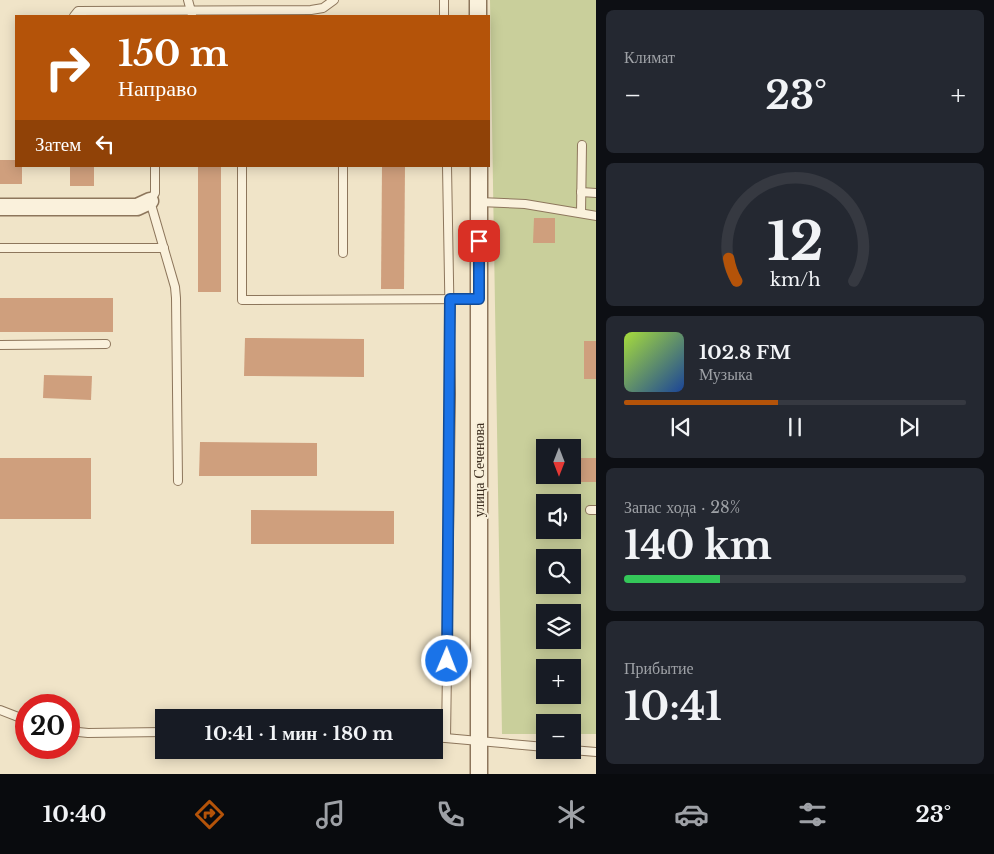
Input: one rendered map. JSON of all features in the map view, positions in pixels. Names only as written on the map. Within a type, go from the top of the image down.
[{"type":"street","points":[[478,0],[478,15]]},
{"type":"street","name":"улица Сеченова","points":[[478,167],[479,774]]},
{"type":"street","points":[[0,207],[138,207],[150,201]]},
{"type":"lane","points":[[188,0],[192,14]]},
{"type":"lane","points":[[75,15],[78,12],[192,14],[311,10],[323,8],[334,0]]},
{"type":"lane","points":[[444,0],[444,15]]},
{"type":"lane","points":[[581,213],[582,145]]},
{"type":"lane","points":[[155,167],[154,193],[150,201],[176,298],[178,481]]},
{"type":"lane","points":[[242,167],[242,300],[479,299]]},
{"type":"lane","points":[[342,167],[343,253]]},
{"type":"lane","points":[[446,738],[450,299],[447,167]]},
{"type":"lane","points":[[581,192],[596,193]]},
{"type":"lane","points":[[479,202],[525,204],[596,216]]},
{"type":"lane","points":[[0,248],[164,248]]},
{"type":"lane","points":[[0,344],[106,344]]},
{"type":"lane","points":[[0,710],[15,716]]},
{"type":"lane","points":[[80,732],[155,732]]},
{"type":"lane","points":[[443,738],[536,746]]},
{"type":"lane","points":[[581,751],[596,752]]},
{"type":"green space","points":[[490,0],[596,0],[596,734],[581,734],[581,714],[536,714],[536,734],[502,734]]},
{"type":"building","points":[[0,160],[15,160],[15,167],[22,167],[22,184],[0,184]]},
{"type":"building","points":[[70,167],[94,167],[94,186],[70,186]]},
{"type":"building","points":[[198,167],[221,167],[221,292],[198,292]]},
{"type":"building","points":[[382,167],[405,167],[404,289],[381,289]]},
{"type":"building","points":[[534,218],[555,218],[555,243],[533,243]]},
{"type":"building","points":[[0,298],[113,298],[113,332],[0,332]]},
{"type":"building","points":[[245,338],[364,339],[364,377],[244,376]]},
{"type":"building","points":[[584,341],[596,341],[596,379],[584,379]]},
{"type":"building","points":[[44,375],[92,376],[91,400],[43,398]]},
{"type":"building","points":[[200,442],[317,443],[317,476],[199,476]]},
{"type":"building","points":[[0,458],[91,458],[91,519],[0,519]]},
{"type":"building","points":[[581,458],[596,458],[596,482],[581,482]]},
{"type":"building","points":[[251,510],[394,511],[394,544],[251,544]]},
{"type":"route","points":[[447,661],[451,394],[450,299],[479,299],[479,241]]}]
